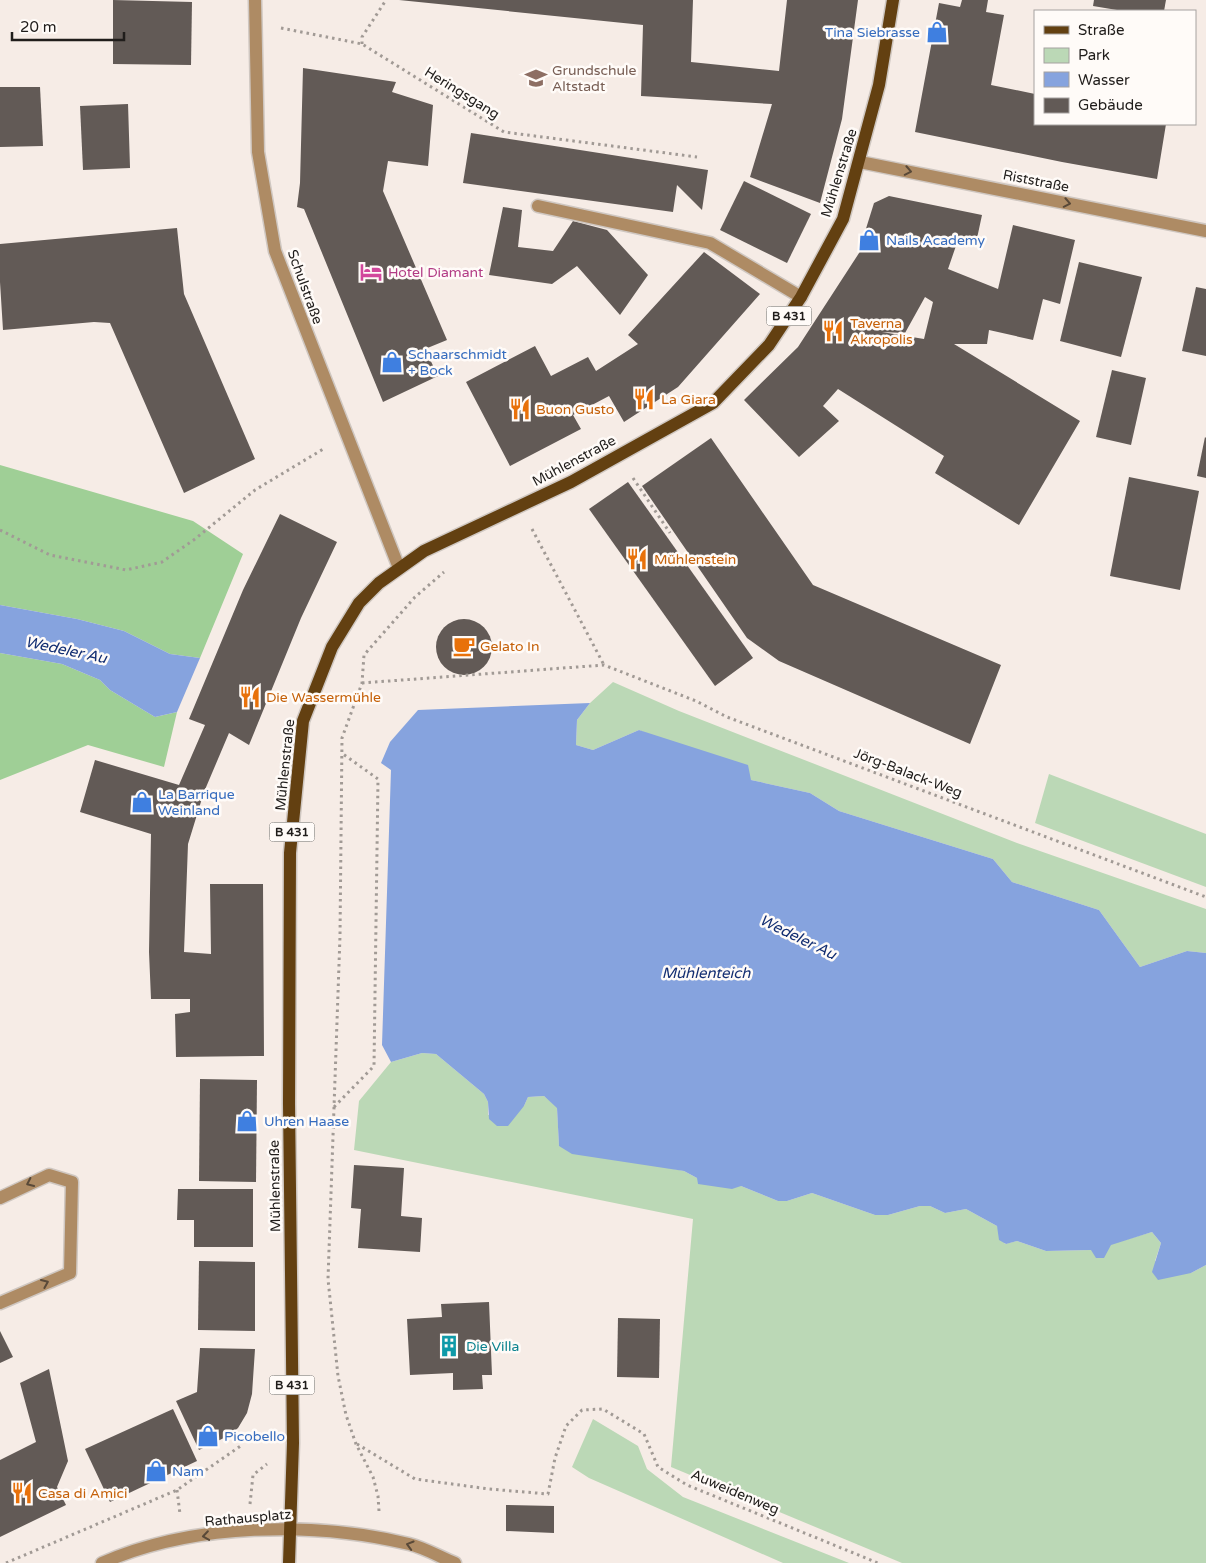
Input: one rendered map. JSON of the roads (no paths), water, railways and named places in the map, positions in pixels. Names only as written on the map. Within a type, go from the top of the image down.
[{"type":"main road","name":"Mühlenstraße","points":[[289,1563],[292,1444],[289,1104],[290,853],[303,721],[332,647],[359,603],[379,583],[424,551],[571,482],[713,403],[770,345],[801,297],[843,219],[860,162],[879,85],[893,0]]},
{"type":"street","name":"Schulstraße","points":[[255,0],[258,152],[275,251],[399,568]]},
{"type":"street","name":"Riststraße","points":[[860,162],[1206,231]]},
{"type":"street","points":[[538,206],[710,243],[801,297]]},
{"type":"street","points":[[0,1198],[49,1174],[72,1182],[70,1273],[0,1303]]},
{"type":"street","name":"Rathausplatz","points":[[102,1563],[142,1548],[247,1530],[290,1528],[380,1539],[411,1545],[455,1563]]},
{"type":"water","name":"Wedeler Au","points":[[0,605],[77,619],[124,631],[170,654],[200,658],[177,712],[155,717],[110,690],[100,680],[62,664],[0,653]]},
{"type":"water","name":"Mühlenteich","points":[[590,703],[577,720],[576,745],[593,750],[639,730],[748,765],[751,780],[810,793],[839,811],[993,859],[1012,882],[1099,910],[1140,967],[1187,951],[1206,953],[1206,1265],[1191,1273],[1158,1280],[1152,1272],[1161,1243],[1152,1232],[1111,1245],[1104,1258],[1096,1258],[1091,1250],[1046,1251],[1017,1241],[1006,1244],[999,1240],[997,1226],[966,1209],[945,1213],[930,1206],[920,1206],[888,1215],[875,1215],[812,1193],[787,1201],[778,1201],[741,1186],[732,1189],[698,1184],[697,1178],[684,1171],[572,1154],[559,1146],[557,1108],[544,1096],[528,1097],[524,1106],[508,1126],[497,1126],[489,1119],[488,1102],[484,1094],[436,1054],[422,1053],[391,1062],[382,1045],[391,770],[381,763],[390,742],[418,710]]},
{"type":"place","name":"Tina Siebrasse","points":[[937,32]]},
{"type":"place","name":"Grundschule Altstadt","points":[[536,78]]},
{"type":"place","name":"Nails Academy","points":[[869,240]]},
{"type":"place","name":"Hotel Diamant","points":[[371,272]]},
{"type":"place","name":"Taverna Akropolis","points":[[833,331]]},
{"type":"place","name":"Schaarschmidt + Bock","points":[[392,362]]},
{"type":"place","name":"La Giara","points":[[644,399]]},
{"type":"place","name":"Buon Gusto","points":[[520,409]]},
{"type":"place","name":"Mühlenstein","points":[[637,559]]},
{"type":"place","name":"Gelato In","points":[[464,646]]},
{"type":"place","name":"Die Wassermühle","points":[[250,697]]},
{"type":"place","name":"La Barrique Weinland","points":[[142,802]]},
{"type":"place","name":"Uhren Haase","points":[[247,1121]]},
{"type":"place","name":"Die Villa","points":[[449,1346]]},
{"type":"place","name":"Picobello","points":[[208,1436]]},
{"type":"place","name":"Nam","points":[[156,1471]]},
{"type":"place","name":"Casa di Amici","points":[[22,1493]]}]
